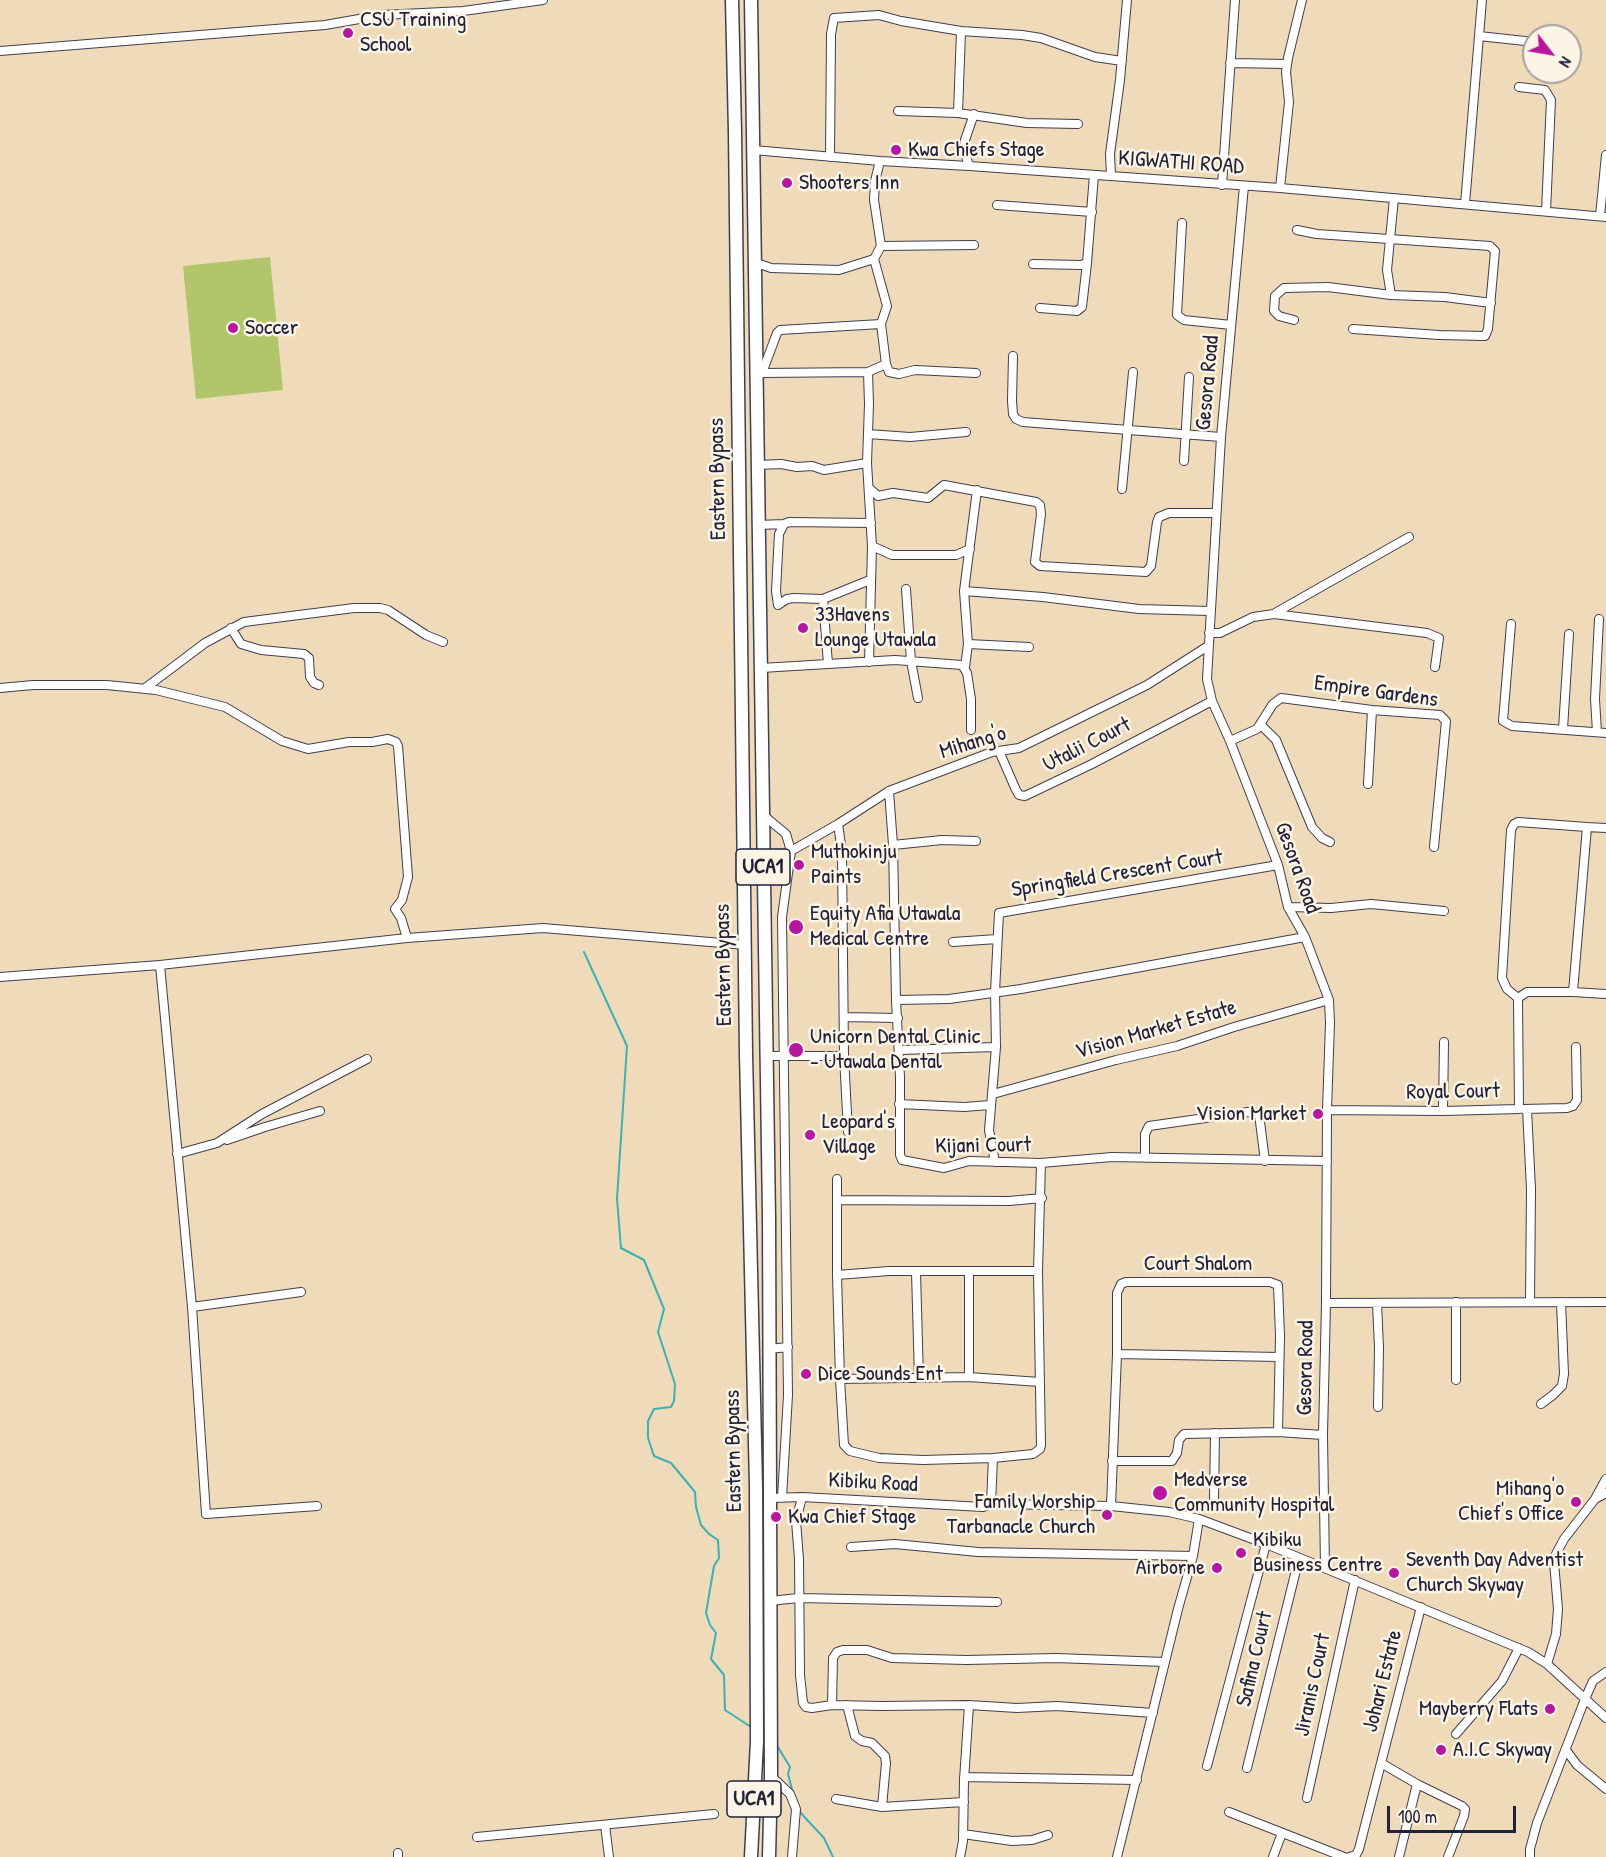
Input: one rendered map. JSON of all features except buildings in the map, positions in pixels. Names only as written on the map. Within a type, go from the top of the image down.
[{"type":"main road","name":"Eastern Bypass","points":[[732,0],[749,1218],[756,1487],[757,1750],[751,1857]]},
{"type":"main road","name":"Eastern Bypass","points":[[751,0],[754,262],[759,369],[758,465],[769,1349],[776,1498],[770,1601],[770,1857]]},
{"type":"main road","points":[[749,1218],[769,1217]]},
{"type":"street","points":[[0,51],[325,25],[382,15],[463,11],[543,0]]},
{"type":"street","points":[[1111,176],[1110,154],[1127,0]]},
{"type":"street","points":[[1222,185],[1235,0]]},
{"type":"street","points":[[1280,189],[1289,102],[1287,64],[1302,0]]},
{"type":"street","points":[[1465,204],[1482,0]]},
{"type":"street","points":[[830,157],[831,34],[834,18],[879,15],[961,31],[1041,38],[1078,52],[1122,61]]},
{"type":"street","points":[[958,113],[961,31]]},
{"type":"street","points":[[1479,36],[1522,41]]},
{"type":"street","points":[[1230,63],[1287,64]]},
{"type":"street","points":[[1519,87],[1545,90],[1551,100],[1546,211]]},
{"type":"street","points":[[898,111],[974,114],[1027,123],[1078,124]]},
{"type":"street","points":[[969,166],[964,153],[965,140],[974,114]]},
{"type":"street","name":"KIGWATHI ROAD","points":[[753,150],[1244,186],[1603,216]]},
{"type":"street","points":[[1603,216],[1606,156]]},
{"type":"street","points":[[880,161],[875,181],[874,200],[881,246],[874,260],[887,306],[881,324],[889,372],[899,374],[915,370],[976,373]]},
{"type":"street","points":[[1040,308],[1077,311],[1082,307],[1094,175]]},
{"type":"street","name":"Gesora Road","points":[[1244,186],[1221,437],[1207,679],[1212,701],[1278,865],[1288,907],[1305,937],[1329,1000],[1323,1435],[1325,1568]]},
{"type":"street","points":[[1391,295],[1387,270],[1394,198]]},
{"type":"street","points":[[997,205],[1092,212]]},
{"type":"street","points":[[1182,223],[1177,315],[1184,320],[1231,325]]},
{"type":"street","points":[[1297,230],[1317,234],[1490,246],[1495,251],[1488,329],[1487,333],[1481,337],[1353,329]]},
{"type":"street","points":[[881,246],[974,245]]},
{"type":"street","points":[[754,262],[771,268],[839,270],[874,260]]},
{"type":"street","points":[[1033,264],[1081,265],[1087,262]]},
{"type":"street","points":[[1294,320],[1279,316],[1274,311],[1275,296],[1284,288],[1328,286],[1391,295],[1445,297],[1491,303]]},
{"type":"street","points":[[881,324],[780,330],[759,369],[868,372],[886,364]]},
{"type":"street","points":[[1013,356],[1013,414],[1016,419],[1023,422],[1221,437]]},
{"type":"street","points":[[868,372],[867,463],[872,546],[869,662]]},
{"type":"street","points":[[1122,489],[1133,372]]},
{"type":"street","points":[[1184,460],[1189,377]]},
{"type":"street","points":[[868,434],[910,436],[966,432]]},
{"type":"street","points":[[758,465],[812,466],[824,470],[867,463]]},
{"type":"street","points":[[870,489],[878,496],[893,494],[928,498],[944,485],[1036,502],[1040,505],[1041,514],[1035,562],[1040,566],[1146,572],[1151,566],[1159,517],[1169,513],[1216,513]]},
{"type":"street","points":[[971,730],[971,699],[965,667],[968,644],[964,591],[977,490]]},
{"type":"street","points":[[759,525],[789,522],[871,523]]},
{"type":"street","points":[[784,524],[779,534],[776,591],[778,605],[787,599],[794,598],[823,599],[870,580]]},
{"type":"street","points":[[1274,614],[1409,537]]},
{"type":"street","points":[[872,546],[892,555],[956,555],[970,549]]},
{"type":"street","points":[[906,589],[911,661],[918,698]]},
{"type":"street","points":[[964,591],[1043,597],[1139,609],[1210,611]]},
{"type":"street","points":[[823,599],[828,664]]},
{"type":"street","points":[[144,689],[205,644],[244,622],[354,608],[380,608],[388,610],[426,635],[443,642]]},
{"type":"street","points":[[1209,633],[1220,633],[1253,617],[1274,614],[1435,635],[1439,638],[1435,667]]},
{"type":"street","points":[[1597,732],[1595,699],[1599,619]]},
{"type":"street","points":[[1511,624],[1503,721],[1512,726],[1606,733]]},
{"type":"street","points":[[231,628],[241,644],[261,650],[304,654],[309,658],[310,676],[314,683],[319,685]]},
{"type":"street","points":[[1563,729],[1569,634]]},
{"type":"street","points":[[968,644],[1029,647]]},
{"type":"street","name":"Mihang'o","points":[[763,858],[783,857],[889,791],[999,751],[1019,748],[1148,685],[1208,646]]},
{"type":"street","points":[[761,668],[911,661],[956,664],[965,667]]},
{"type":"street","points":[[0,688],[33,685],[107,685],[184,696],[225,707],[282,741],[308,749],[349,742],[388,739],[396,741],[408,877],[402,900],[395,909],[401,918],[407,938]]},
{"type":"street","name":"Empire Gardens","points":[[1262,725],[1273,704],[1281,698],[1372,710],[1440,715],[1444,718],[1445,725],[1434,847]]},
{"type":"street","name":"Utalii Court","points":[[999,751],[1016,790],[1019,795],[1025,796],[1092,764],[1212,701]]},
{"type":"street","points":[[1368,784],[1372,710]]},
{"type":"street","points":[[1230,741],[1262,725],[1276,740],[1312,827],[1322,838],[1330,842]]},
{"type":"street","name":"Kijani Court","points":[[889,791],[893,845],[898,1104],[902,1160],[944,1168],[969,1161],[1041,1163],[1112,1157],[1327,1161]]},
{"type":"street","points":[[762,814],[786,834],[791,851],[782,917],[788,1395],[776,1498]]},
{"type":"street","points":[[1606,828],[1518,822],[1514,824],[1511,830],[1502,978],[1507,989],[1518,999],[1527,992],[1606,994]]},
{"type":"street","points":[[838,824],[842,852],[844,1056],[848,1132]]},
{"type":"street","points":[[1573,992],[1587,827]]},
{"type":"street","points":[[893,845],[942,840],[976,841]]},
{"type":"street","name":"Springfield Crescent Court","points":[[995,1162],[989,1130],[996,1047],[995,992],[998,916],[1001,911],[1278,865]]},
{"type":"street","points":[[1288,907],[1331,908],[1371,904],[1444,911]]},
{"type":"street","points":[[764,918],[782,917]]},
{"type":"street","points":[[0,977],[160,965],[407,938],[543,927],[746,945]]},
{"type":"street","points":[[896,1000],[948,999],[1021,989],[1305,937]]},
{"type":"street","points":[[953,942],[997,939]]},
{"type":"street","points":[[160,965],[192,1307],[206,1514],[317,1506]]},
{"type":"street","name":"Royal Court","points":[[1327,1110],[1523,1109],[1518,999]]},
{"type":"street","name":"Vision Market Estate","points":[[993,1094],[1177,1046],[1329,1000]]},
{"type":"street","points":[[844,1017],[898,1018]]},
{"type":"street","points":[[1443,1111],[1444,1042]]},
{"type":"street","points":[[898,1050],[996,1047]]},
{"type":"street","points":[[1530,1302],[1531,1190],[1523,1109],[1573,1106],[1577,1100],[1576,1047]]},
{"type":"street","points":[[766,1056],[844,1056]]},
{"type":"street","points":[[217,1143],[262,1114],[367,1059]]},
{"type":"street","points":[[898,1104],[964,1107],[990,1105]]},
{"type":"street","points":[[177,1154],[320,1111]]},
{"type":"street","points":[[1145,1158],[1145,1134],[1149,1126],[1248,1112],[1259,1114],[1265,1161]]},
{"type":"street","points":[[768,1160],[785,1159]]},
{"type":"street","points":[[837,1179],[840,1379],[843,1440],[847,1449],[879,1458],[923,1460],[993,1458],[1033,1454],[1040,1449],[1038,1271],[1042,1198],[1041,1163]]},
{"type":"street","points":[[837,1200],[1008,1201],[1042,1198]]},
{"type":"street","points":[[837,1275],[1038,1271]]},
{"type":"street","points":[[916,1272],[919,1378]]},
{"type":"street","points":[[969,1273],[969,1377]]},
{"type":"street","name":"Court Shalom","points":[[1111,1506],[1117,1293],[1121,1284],[1126,1282],[1270,1282],[1276,1284],[1279,1288],[1278,1432]]},
{"type":"street","points":[[192,1307],[301,1292]]},
{"type":"street","points":[[1456,1302],[1456,1380]]},
{"type":"street","points":[[1540,1404],[1562,1386],[1564,1374],[1562,1302]]},
{"type":"street","points":[[1326,1303],[1606,1302]]},
{"type":"street","points":[[1377,1303],[1378,1407]]},
{"type":"street","points":[[769,1349],[788,1347]]},
{"type":"street","points":[[1117,1354],[1279,1357]]},
{"type":"street","points":[[840,1379],[969,1377],[1040,1382]]},
{"type":"street","points":[[1113,1461],[1172,1461],[1177,1454],[1179,1440],[1184,1434],[1278,1432],[1323,1435]]},
{"type":"street","points":[[1214,1499],[1215,1433]]},
{"type":"street","points":[[991,1504],[993,1458]]},
{"type":"street","points":[[1547,1664],[1556,1634],[1558,1609],[1554,1562],[1556,1554],[1564,1539],[1595,1499],[1606,1479]]},
{"type":"street","points":[[1595,1499],[1606,1493]]},
{"type":"street","points":[[802,1497],[796,1521],[799,1559],[800,1675],[803,1703],[807,1707],[832,1704],[969,1705],[1017,1708],[1057,1706],[1153,1713]]},
{"type":"street","name":"Kibiku Road","points":[[776,1498],[802,1497],[983,1507],[991,1504],[1111,1506],[1169,1512],[1199,1519],[1266,1544],[1519,1648],[1547,1664],[1606,1718]]},
{"type":"street","points":[[1117,1857],[1193,1556],[1199,1519]]},
{"type":"street","points":[[851,1547],[895,1544],[978,1552],[1193,1556]]},
{"type":"street","points":[[1208,1766],[1266,1544]]},
{"type":"street","name":"Safina Court","points":[[1247,1768],[1299,1558]]},
{"type":"street","name":"Jiranis Court","points":[[1307,1798],[1355,1580]]},
{"type":"street","points":[[770,1601],[798,1598],[997,1602]]},
{"type":"street","name":"Johari Estate","points":[[1349,1857],[1356,1855],[1359,1849],[1421,1607]]},
{"type":"street","points":[[1456,1734],[1502,1681],[1519,1648]]},
{"type":"street","points":[[832,1704],[833,1658],[837,1652],[843,1650],[867,1650],[892,1658],[966,1660],[1056,1658],[1165,1662]]},
{"type":"street","points":[[1530,1857],[1533,1835],[1593,1681],[1606,1672]]},
{"type":"street","points":[[848,1705],[855,1736],[862,1741],[872,1743],[885,1756],[882,1807]]},
{"type":"street","points":[[960,1857],[969,1705]]},
{"type":"street","points":[[1566,1750],[1577,1765],[1606,1789]]},
{"type":"street","name":"Johari Estate","points":[[1381,1763],[1465,1809],[1448,1857]]},
{"type":"street","points":[[771,1776],[790,1794],[796,1809],[792,1857]]},
{"type":"street","points":[[964,1777],[1137,1779]]},
{"type":"street","points":[[1399,1857],[1417,1784]]},
{"type":"street","points":[[836,1798],[882,1807],[964,1802]]},
{"type":"street","points":[[1229,1812],[1344,1857]]},
{"type":"street","points":[[477,1837],[714,1814]]},
{"type":"street","points":[[605,1825],[609,1857]]},
{"type":"street","points":[[1273,1857],[1282,1833]]},
{"type":"street","points":[[963,1834],[1012,1841],[1032,1840],[1048,1835]]},
{"type":"green space","name":"Soccer","points":[[270,257],[283,390],[196,399],[183,266]]},
{"type":"waterway","points":[[584,952],[627,1046],[617,1199],[621,1248],[644,1260],[664,1309],[658,1332],[675,1384],[674,1401],[671,1407],[654,1409],[648,1421],[648,1438],[654,1456],[671,1463],[695,1492],[701,1525],[718,1540],[719,1558],[714,1566],[706,1613],[716,1633],[711,1659],[724,1675],[725,1710],[751,1727]]},
{"type":"waterway","points":[[776,1744],[790,1767],[788,1774],[793,1793]]},
{"type":"waterway","points":[[798,1810],[824,1838],[833,1857]]},
{"type":"place","name":"CSU Training School","points":[[348,33]]},
{"type":"place","name":"Kwa Chiefs Stage","points":[[896,150]]},
{"type":"place","name":"Shooters Inn","points":[[787,183]]},
{"type":"place","name":"Soccer","points":[[233,328]]},
{"type":"place","name":"33Havens Lounge Utawala","points":[[803,628]]},
{"type":"place","name":"Muthokinju Paints","points":[[799,865]]},
{"type":"place","name":"Equity Afia Utawala Medical Centre","points":[[796,927]]},
{"type":"place","name":"Unicorn Dental Clinic - Utawala Dental","points":[[796,1050]]},
{"type":"place","name":"Vision Market","points":[[1318,1114]]},
{"type":"place","name":"Leopard's Village","points":[[810,1135]]},
{"type":"place","name":"Dice Sounds Ent","points":[[806,1374]]},
{"type":"place","name":"Medverse Community Hospital","points":[[1160,1493]]},
{"type":"place","name":"Mihang'o Chief's Office","points":[[1576,1502]]},
{"type":"place","name":"Family Worship Tarbanacle Church","points":[[1107,1515]]},
{"type":"place","name":"Kwa Chief Stage","points":[[776,1517]]},
{"type":"place","name":"Kibiku Business Centre","points":[[1241,1553]]},
{"type":"place","name":"Airborne","points":[[1217,1568]]},
{"type":"place","name":"Seventh Day Adventist Church Skyway","points":[[1394,1573]]},
{"type":"place","name":"Mayberry Flats","points":[[1550,1709]]},
{"type":"place","name":"A.I.C Skyway","points":[[1441,1750]]}]
